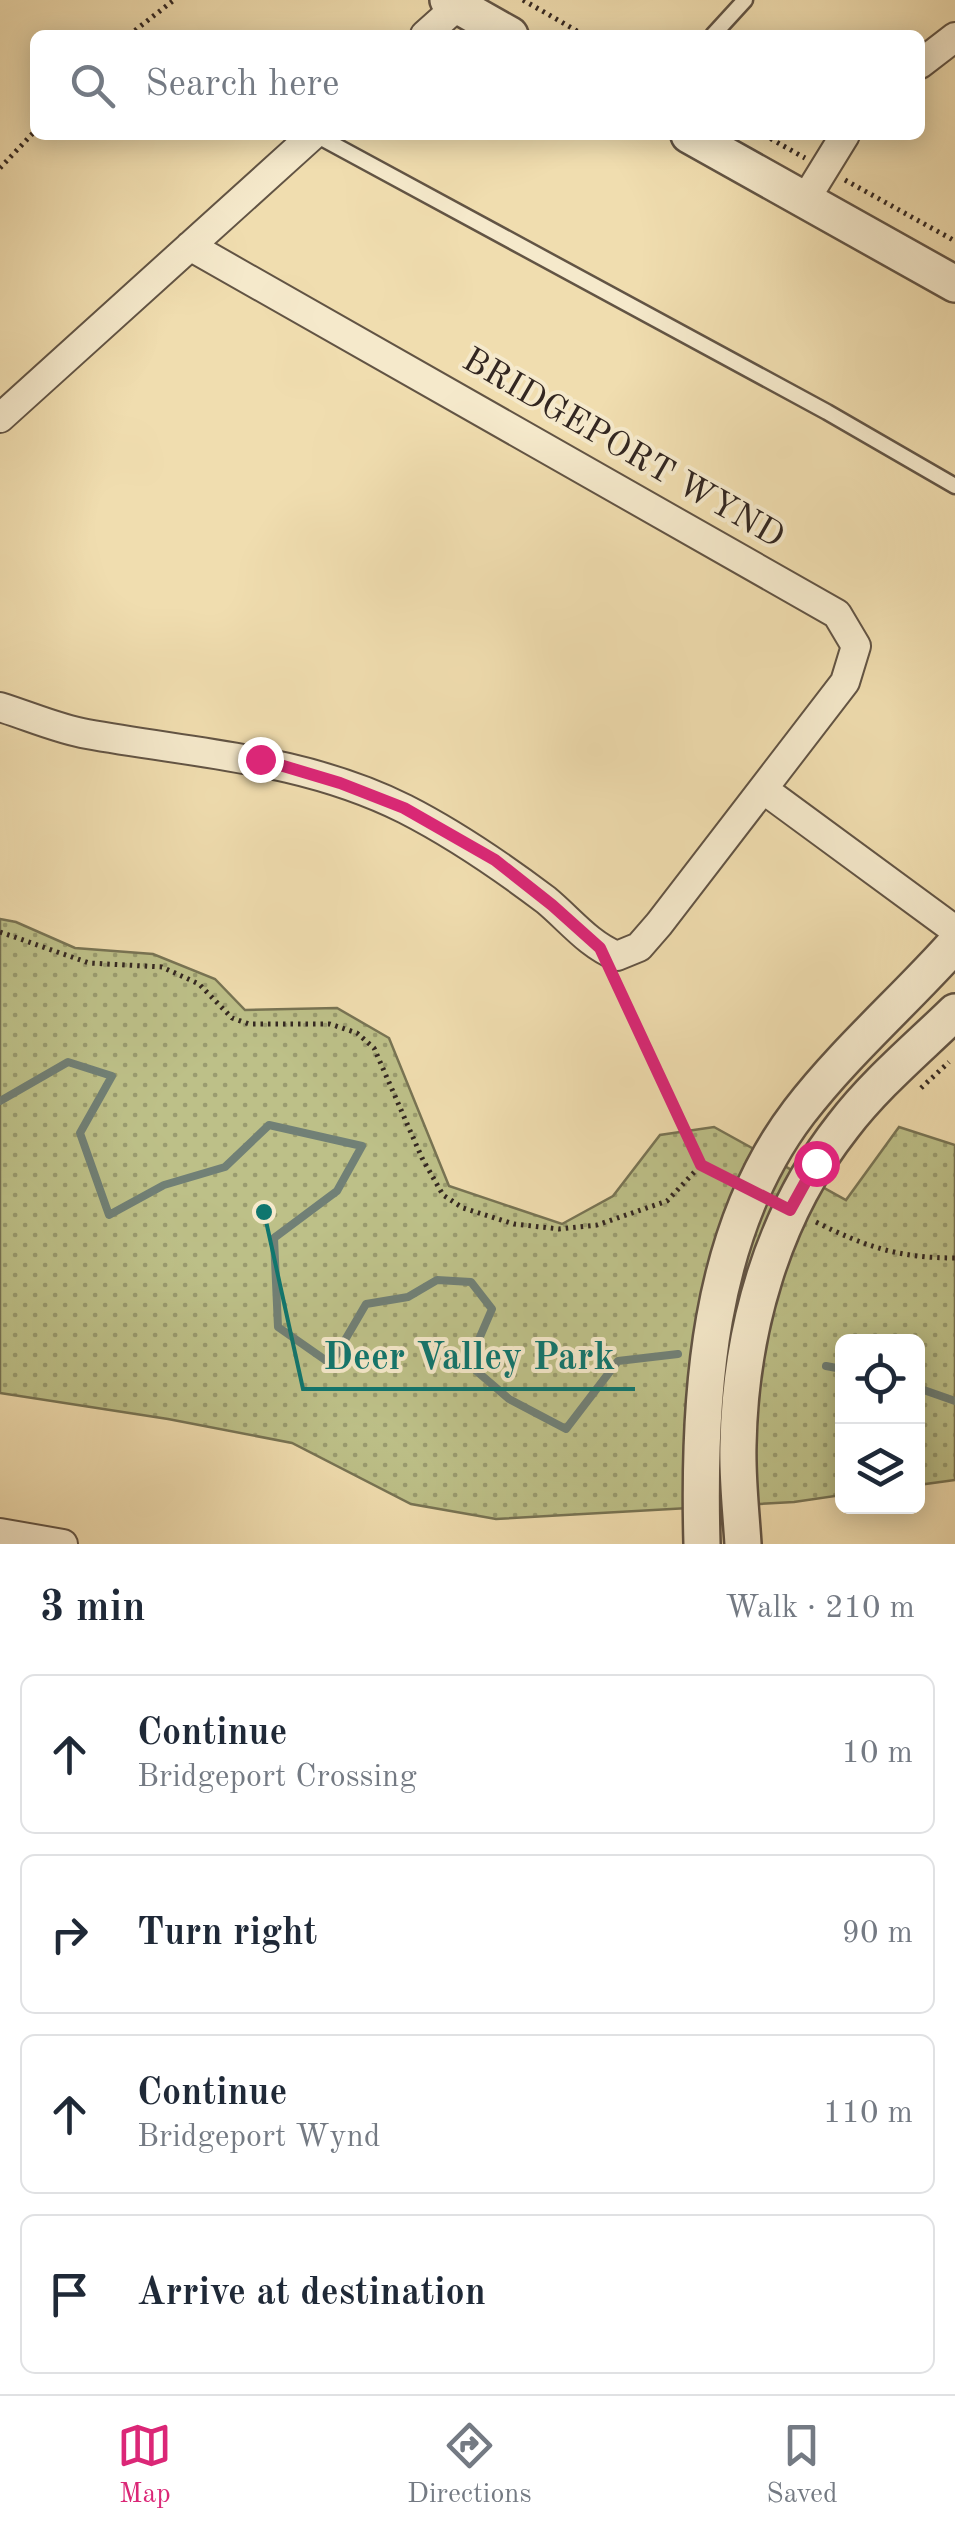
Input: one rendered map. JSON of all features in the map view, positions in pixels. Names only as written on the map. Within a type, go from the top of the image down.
[{"type":"street","points":[[430,30],[456,2],[502,30]]},
{"type":"street","points":[[925,60],[955,37]]},
{"type":"street","points":[[0,418],[309,140]]},
{"type":"street","points":[[698,140],[955,284]]},
{"type":"street","points":[[805,200],[842,140]]},
{"type":"street","name":"BRIDGEPORT WYND","points":[[190,246],[837,614],[856,646],[845,682],[639,948],[617,956],[600,948]]},
{"type":"street","points":[[0,707],[84,734],[260,759],[340,783],[404,808],[495,860],[600,948]]},
{"type":"street","points":[[763,789],[955,930]]},
{"type":"street","points":[[702,1544],[700,1477],[706,1380],[726,1267],[753,1192],[797,1114],[955,944]]},
{"type":"street","points":[[743,1544],[738,1448],[750,1333],[762,1283],[790,1210],[843,1125],[955,1012]]},
{"type":"street","points":[[0,1533],[63,1544]]},
{"type":"lane","points":[[718,30],[745,0]]},
{"type":"lane","points":[[324,140],[955,486]]},
{"type":"path","points":[[135,30],[174,0]]},
{"type":"path","points":[[522,0],[575,30]]},
{"type":"path","points":[[0,168],[30,136]]},
{"type":"path","points":[[773,140],[955,241]]},
{"type":"path","points":[[0,932],[88,964],[162,967],[199,984],[232,1018],[250,1024],[330,1024],[357,1033],[374,1048],[422,1158],[444,1195],[463,1208],[514,1224],[559,1228],[596,1225],[667,1201],[701,1165]]},
{"type":"path","points":[[600,948],[701,1165],[753,1192]]},
{"type":"path","points":[[910,1097],[955,1056]]},
{"type":"path","points":[[790,1210],[864,1245],[895,1255],[955,1258]]},
{"type":"green space","points":[[0,919],[75,948],[153,954],[215,979],[245,1010],[337,1008],[389,1038],[449,1186],[562,1224],[613,1196],[660,1135],[714,1127],[846,1200],[899,1127],[955,1145],[955,1480],[925,1484],[925,1334],[835,1334],[835,1496],[794,1502],[496,1519],[411,1504],[292,1443],[0,1393]]},
{"type":"waterway","points":[[0,1101],[68,1062],[112,1076],[80,1133],[109,1215],[164,1185],[225,1167],[269,1125],[362,1146],[337,1191],[274,1238],[278,1327],[331,1364],[366,1304],[408,1297],[437,1280],[471,1282],[492,1309],[476,1346],[473,1368],[509,1399],[566,1429],[618,1361],[678,1354]]},
{"type":"waterway","points":[[826,1366],[835,1368]]},
{"type":"waterway","points":[[925,1390],[955,1401]]},
{"type":"place","name":"Deer Valley Park","points":[[264,1212]]},
{"type":"route","points":[[260,759],[340,783],[404,808],[495,860],[600,948],[701,1165],[790,1210],[816,1163]]}]
